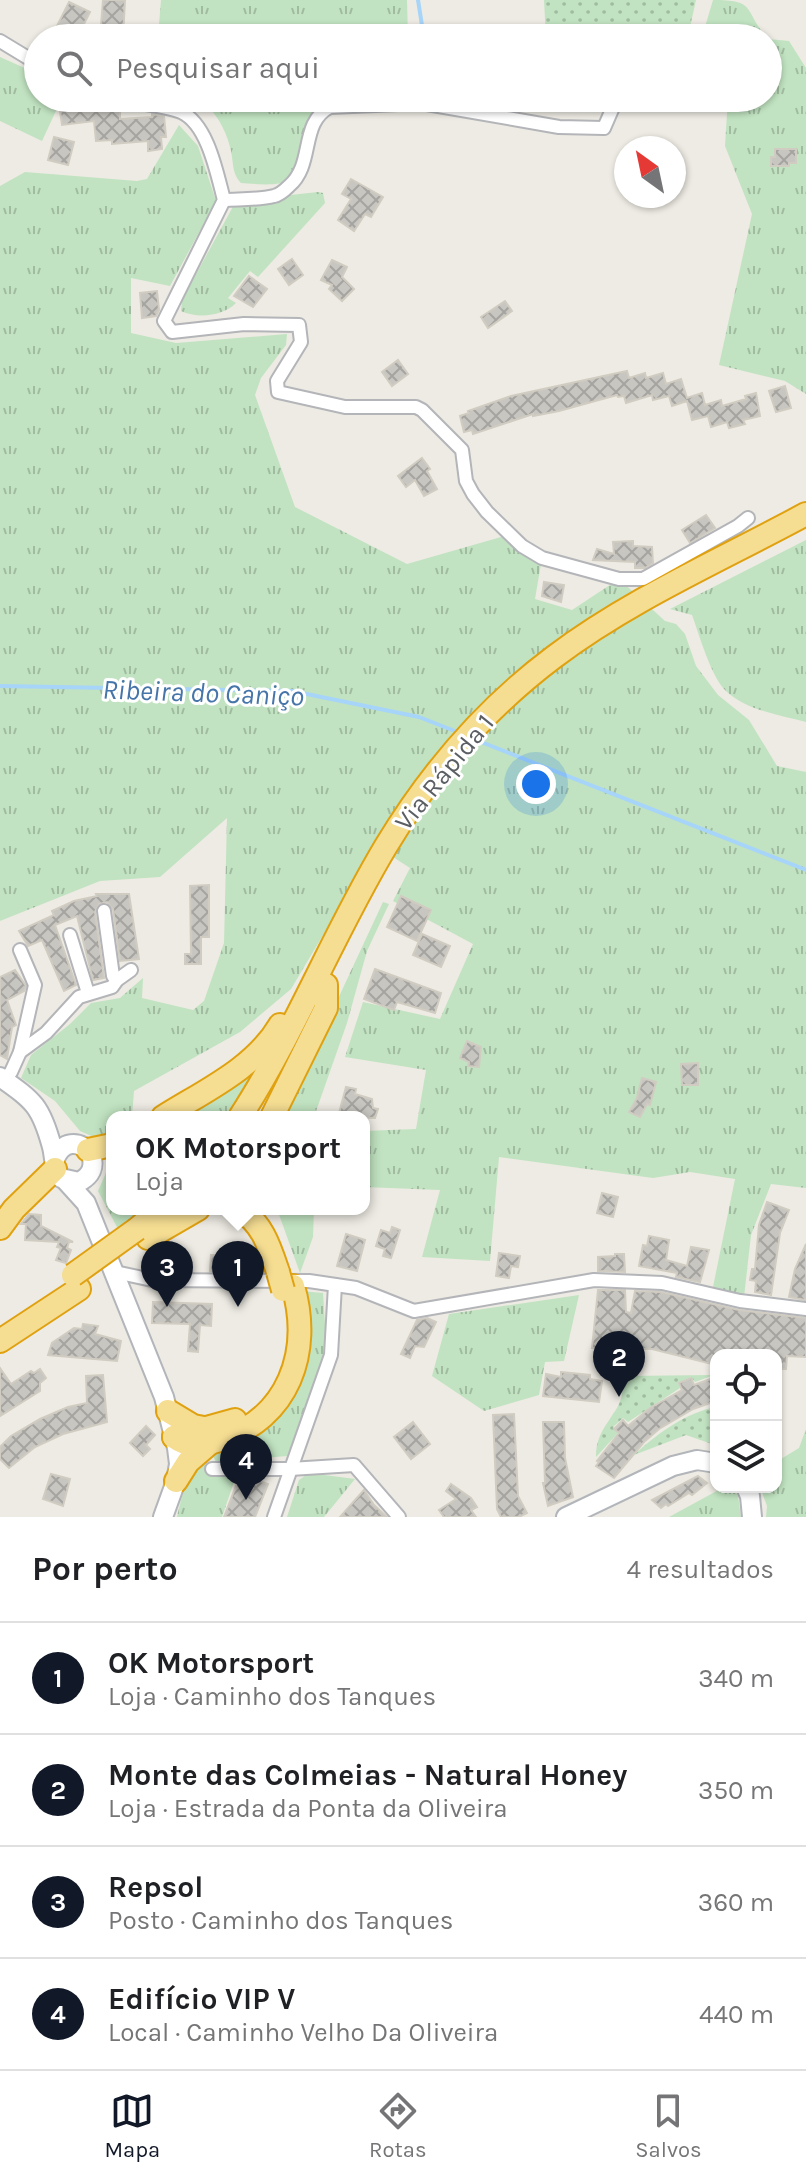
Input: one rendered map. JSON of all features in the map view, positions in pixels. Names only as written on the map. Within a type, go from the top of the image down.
[{"type":"highway","name":"Via Rápida 1","points":[[260,1111],[291,1058],[368,891],[418,798],[443,764],[496,707],[555,656],[806,514]]},
{"type":"highway","name":"Via Rápida 1","points":[[655,602],[806,530]]},
{"type":"highway","name":"Via Rápida 1","points":[[244,1111],[282,1047],[339,930],[368,891]]},
{"type":"highway","points":[[173,1111],[231,1075],[261,1052],[289,1009],[316,957],[339,930]]},
{"type":"highway","points":[[275,1111],[326,1008],[326,985]]},
{"type":"highway","points":[[82,1147],[106,1145]]},
{"type":"highway","points":[[0,1228],[14,1209],[65,1172]]},
{"type":"highway","points":[[142,1237],[156,1215]]},
{"type":"highway","points":[[0,1341],[76,1282],[172,1215]]},
{"type":"highway","points":[[142,1237],[186,1215]]},
{"type":"highway","points":[[246,1215],[256,1223],[267,1240],[285,1279]]},
{"type":"highway","points":[[174,1437],[207,1435],[241,1418],[273,1389],[282,1372],[290,1338],[290,1323],[285,1279],[269,1215]]},
{"type":"highway","points":[[0,1323],[76,1282]]},
{"type":"highway","points":[[168,1411],[207,1435]]},
{"type":"highway","points":[[176,1481],[207,1435]]},
{"type":"street","points":[[0,41],[24,56]]},
{"type":"street","points":[[175,112],[184,114],[196,125],[212,156],[224,200],[164,321],[172,332],[244,324],[299,325],[301,342],[277,381],[278,392],[345,407],[416,407],[422,410],[459,445],[466,481],[473,494],[508,535],[542,558],[619,579],[643,579],[676,563],[748,518]]},
{"type":"street","points":[[224,200],[277,196],[292,185],[303,171],[312,123],[319,112]]},
{"type":"street","points":[[473,112],[559,127],[604,128],[611,112]]},
{"type":"street","points":[[104,911],[113,976],[117,980]]},
{"type":"street","points":[[70,935],[88,993]]},
{"type":"street","points":[[20,950],[35,985],[20,1052],[11,1072],[1,1079],[33,1100],[65,1172],[86,1203],[168,1411],[179,1464],[176,1481],[161,1517]]},
{"type":"street","points":[[20,1052],[46,1033],[73,1002],[88,993],[112,987],[131,970]]},
{"type":"street","points":[[41,1115],[93,1158],[93,1167],[65,1172]]},
{"type":"street","points":[[65,1172],[62,1147],[82,1147]]},
{"type":"street","points":[[115,1272],[152,1280],[309,1281],[356,1288],[414,1311],[594,1280],[662,1283],[740,1301],[806,1309]]},
{"type":"street","points":[[274,1517],[331,1355],[335,1285]]},
{"type":"street","points":[[161,1517],[167,1452],[174,1437]]},
{"type":"street","points":[[566,1517],[673,1466],[697,1460],[710,1462]]},
{"type":"street","points":[[212,1469],[354,1465],[399,1517]]},
{"type":"street","points":[[749,1493],[752,1517]]},
{"type":"green space","points":[[161,0],[407,0],[408,24],[159,24]]},
{"type":"green space","points":[[544,0],[696,0],[691,24],[545,24]]},
{"type":"green space","points":[[713,0],[727,0],[743,4],[758,24],[706,24]]},
{"type":"green space","points":[[782,40],[789,41],[806,68],[806,394],[785,381],[719,365],[752,214],[725,146],[727,112],[782,112]]},
{"type":"green space","points":[[0,57],[24,68],[24,112],[55,112],[42,141],[0,121]]},
{"type":"green space","points":[[213,112],[319,112],[306,164],[287,182],[267,184],[241,183],[238,179],[230,147]]},
{"type":"green space","points":[[179,125],[198,146],[216,201],[170,286],[131,278],[131,333],[176,343],[287,334],[286,345],[261,378],[255,395],[295,507],[407,564],[508,535],[542,558],[535,599],[572,610],[619,579],[665,621],[676,624],[685,634],[696,666],[718,695],[749,720],[777,766],[806,772],[806,1188],[771,1184],[751,1235],[744,1297],[713,1287],[735,1179],[690,1172],[653,1178],[499,1157],[490,1261],[422,1257],[440,1190],[370,1187],[370,1131],[416,1129],[426,1070],[345,1057],[363,1002],[440,1019],[473,944],[393,901],[410,868],[376,846],[291,989],[240,1032],[134,1091],[132,1111],[106,1111],[106,1135],[96,1138],[80,1131],[55,1101],[21,1078],[31,1055],[91,1003],[120,998],[143,978],[142,998],[193,1010],[204,1001],[224,943],[227,818],[160,877],[100,881],[0,921],[0,186],[25,172],[137,181],[147,179]]},
{"type":"green space","points":[[323,193],[325,203],[258,277],[250,271],[228,298],[236,303],[210,315],[181,311],[182,300],[236,201]]},
{"type":"green space","points":[[806,540],[806,722],[763,711],[733,697],[715,675],[692,615],[670,609]]},
{"type":"green space","points":[[383,902],[389,904],[367,951],[347,1023],[316,1111],[286,1111]]},
{"type":"green space","points":[[270,1056],[233,1111],[192,1111]]},
{"type":"green space","points":[[106,1173],[106,1206],[98,1191]]},
{"type":"green space","points":[[111,1215],[135,1215],[118,1229]]},
{"type":"green space","points":[[279,1215],[314,1215],[313,1237],[300,1273]]},
{"type":"green space","points":[[301,1291],[323,1293],[327,1356],[287,1456],[216,1462],[211,1452],[286,1396]]},
{"type":"green space","points":[[579,1295],[564,1361],[545,1362],[539,1395],[484,1411],[432,1376],[449,1314]]},
{"type":"green space","points":[[710,1375],[695,1382],[691,1377],[678,1383],[680,1388],[628,1422],[623,1418],[613,1427],[618,1433],[596,1457],[600,1437],[620,1400],[624,1376]]},
{"type":"green space","points":[[710,1408],[710,1443],[686,1435],[634,1455],[670,1427]]},
{"type":"green space","points":[[806,1429],[806,1517],[766,1517],[767,1506],[762,1493],[782,1493],[782,1458],[799,1448]]},
{"type":"green space","points":[[202,1462],[212,1472],[237,1473],[222,1517],[177,1517],[192,1471]]},
{"type":"green space","points":[[309,1473],[355,1479],[324,1517],[287,1517],[299,1480]]},
{"type":"green space","points":[[713,1493],[736,1493],[738,1496],[741,1517],[669,1517]]},
{"type":"building","points":[[103,0],[125,0],[124,24],[101,24]]},
{"type":"building","points":[[69,2],[90,12],[84,24],[58,24]]},
{"type":"building","points":[[60,112],[120,112],[120,119],[152,117],[152,114],[164,116],[166,137],[161,137],[162,149],[148,151],[148,141],[112,144],[112,140],[96,141],[94,121],[62,125]]},
{"type":"building","points":[[54,137],[74,142],[68,165],[48,160]]},
{"type":"building","points":[[775,149],[796,149],[796,163],[771,166]]},
{"type":"building","points":[[351,179],[383,197],[371,217],[365,214],[354,231],[338,220],[351,199],[342,194]]},
{"type":"building","points":[[292,259],[303,275],[289,285],[278,269]]},
{"type":"building","points":[[332,260],[347,267],[342,277],[354,289],[342,301],[329,289],[332,285],[321,280]]},
{"type":"building","points":[[249,276],[267,289],[253,307],[234,296]]},
{"type":"building","points":[[157,291],[159,310],[156,316],[142,318],[140,293]]},
{"type":"building","points":[[505,301],[512,311],[488,328],[481,317]]},
{"type":"building","points":[[398,360],[408,374],[392,386],[382,372]]},
{"type":"building","points":[[627,371],[629,378],[645,373],[646,378],[663,373],[666,384],[681,379],[687,398],[702,393],[705,405],[721,400],[722,406],[756,393],[760,416],[743,420],[745,424],[729,428],[727,422],[711,427],[708,416],[692,420],[687,401],[672,406],[669,396],[653,400],[652,395],[626,403],[624,396],[617,395],[559,411],[533,414],[473,434],[472,430],[464,432],[460,416],[468,411],[511,396]]},
{"type":"building","points":[[785,386],[791,408],[776,412],[769,391]]},
{"type":"building","points":[[422,458],[430,469],[427,471],[437,489],[424,496],[415,480],[406,487],[398,476]]},
{"type":"building","points":[[706,515],[715,528],[690,543],[682,530]]},
{"type":"building","points":[[633,541],[633,546],[652,547],[653,563],[645,568],[635,568],[635,562],[593,560],[597,549],[614,554],[613,542]]},
{"type":"building","points":[[544,582],[564,585],[561,602],[542,596]]},
{"type":"building","points":[[209,885],[209,937],[201,937],[201,964],[185,964],[185,954],[191,954],[190,886]]},
{"type":"building","points":[[96,894],[129,894],[139,959],[120,961],[113,909],[107,902],[99,904],[95,912],[104,978],[93,980],[77,916],[55,925],[76,985],[64,991],[42,940],[28,946],[19,931],[54,915],[52,911]]},
{"type":"building","points":[[401,896],[431,910],[417,941],[387,927]]},
{"type":"building","points":[[422,934],[450,946],[441,967],[413,955]]},
{"type":"building","points":[[375,969],[441,993],[435,1013],[397,1002],[394,1010],[364,999]]},
{"type":"building","points":[[15,970],[26,986],[24,991],[7,1000],[16,1025],[12,1027],[7,1059],[0,1055],[0,977]]},
{"type":"building","points":[[467,1041],[481,1047],[479,1067],[468,1066],[469,1062],[460,1058]]},
{"type":"building","points":[[698,1063],[698,1085],[682,1085],[681,1064]]},
{"type":"building","points":[[642,1078],[656,1082],[650,1105],[647,1104],[640,1117],[629,1112],[637,1098]]},
{"type":"building","points":[[346,1087],[356,1089],[355,1094],[372,1099],[373,1108],[378,1109],[375,1118],[370,1118],[370,1111],[340,1111]]},
{"type":"building","points":[[602,1193],[618,1197],[613,1217],[597,1213]]},
{"type":"building","points":[[767,1202],[789,1210],[780,1233],[771,1295],[755,1292],[756,1281],[750,1280],[752,1269],[755,1269],[759,1225]]},
{"type":"building","points":[[29,1214],[41,1215],[41,1226],[73,1242],[69,1242],[67,1248],[71,1250],[66,1263],[56,1260],[61,1248],[57,1247],[59,1242],[25,1240],[26,1224],[21,1224]]},
{"type":"building","points":[[392,1227],[400,1230],[391,1258],[383,1256],[385,1249],[376,1246],[381,1230],[390,1233]]},
{"type":"building","points":[[346,1234],[365,1240],[357,1271],[337,1266]]},
{"type":"building","points":[[649,1236],[669,1240],[666,1260],[687,1266],[691,1247],[709,1250],[700,1282],[676,1277],[677,1273],[639,1266],[643,1245],[647,1246]]},
{"type":"building","points":[[806,1244],[805,1300],[789,1297],[795,1269]]},
{"type":"building","points":[[499,1253],[520,1256],[518,1267],[511,1266],[509,1278],[496,1276]]},
{"type":"building","points":[[624,1254],[625,1272],[598,1271],[598,1257]]},
{"type":"building","points":[[211,1255],[240,1256],[239,1271],[210,1271]]},
{"type":"building","points":[[598,1290],[625,1290],[626,1312],[631,1313],[635,1291],[661,1292],[739,1310],[806,1318],[806,1357],[787,1356],[786,1369],[782,1369],[782,1349],[710,1349],[710,1364],[652,1349],[592,1348]]},
{"type":"building","points":[[153,1302],[212,1304],[211,1326],[200,1325],[198,1352],[188,1351],[190,1324],[152,1323]]},
{"type":"building","points":[[427,1318],[436,1322],[424,1347],[415,1346],[410,1358],[401,1354],[417,1320]]},
{"type":"building","points":[[83,1324],[98,1326],[95,1334],[121,1341],[117,1361],[48,1355],[52,1343],[74,1328],[82,1329]]},
{"type":"building","points":[[0,1368],[11,1384],[40,1369],[46,1378],[40,1383],[40,1391],[0,1416]]},
{"type":"building","points":[[561,1372],[590,1375],[590,1379],[602,1381],[599,1402],[543,1396],[546,1374],[561,1377]]},
{"type":"building","points":[[103,1375],[107,1422],[63,1434],[35,1447],[9,1468],[0,1459],[0,1447],[11,1436],[40,1419],[87,1403],[86,1376]]},
{"type":"building","points":[[691,1378],[694,1385],[710,1379],[710,1403],[693,1409],[659,1429],[614,1478],[596,1466],[619,1433],[614,1429],[623,1420],[628,1426],[650,1408],[682,1390],[679,1383]]},
{"type":"building","points":[[514,1414],[518,1496],[527,1513],[519,1517],[501,1517],[497,1509],[493,1415]]},
{"type":"building","points":[[413,1422],[430,1444],[411,1459],[394,1437]]},
{"type":"building","points":[[543,1422],[564,1422],[565,1458],[573,1497],[548,1506],[543,1483]]},
{"type":"building","points":[[146,1426],[155,1435],[146,1445],[150,1449],[143,1456],[130,1443]]},
{"type":"building","points":[[51,1474],[70,1479],[63,1506],[43,1499]]},
{"type":"building","points":[[698,1476],[707,1483],[692,1495],[689,1493],[661,1508],[652,1500]]},
{"type":"building","points":[[239,1478],[252,1478],[268,1484],[255,1517],[224,1517]]},
{"type":"building","points":[[451,1484],[471,1498],[477,1507],[471,1510],[476,1517],[444,1517],[439,1510],[456,1499],[446,1491]]},
{"type":"building","points":[[364,1490],[387,1517],[340,1517]]},
{"type":"waterway","points":[[418,0],[422,24]]},
{"type":"waterway","name":"Ribeira do Caniço","points":[[0,686],[292,691],[419,717],[460,733]]},
{"type":"waterway","name":"Ribeira do Caniço","points":[[476,740],[806,870]]},
{"type":"place","name":"Repsol","points":[[167,1307]]},
{"type":"place","name":"OK Motorsport","points":[[238,1307]]},
{"type":"place","name":"Monte das Colmeias - Natural Honey","points":[[619,1397]]},
{"type":"place","name":"Edifício VIP V","points":[[246,1500]]}]
